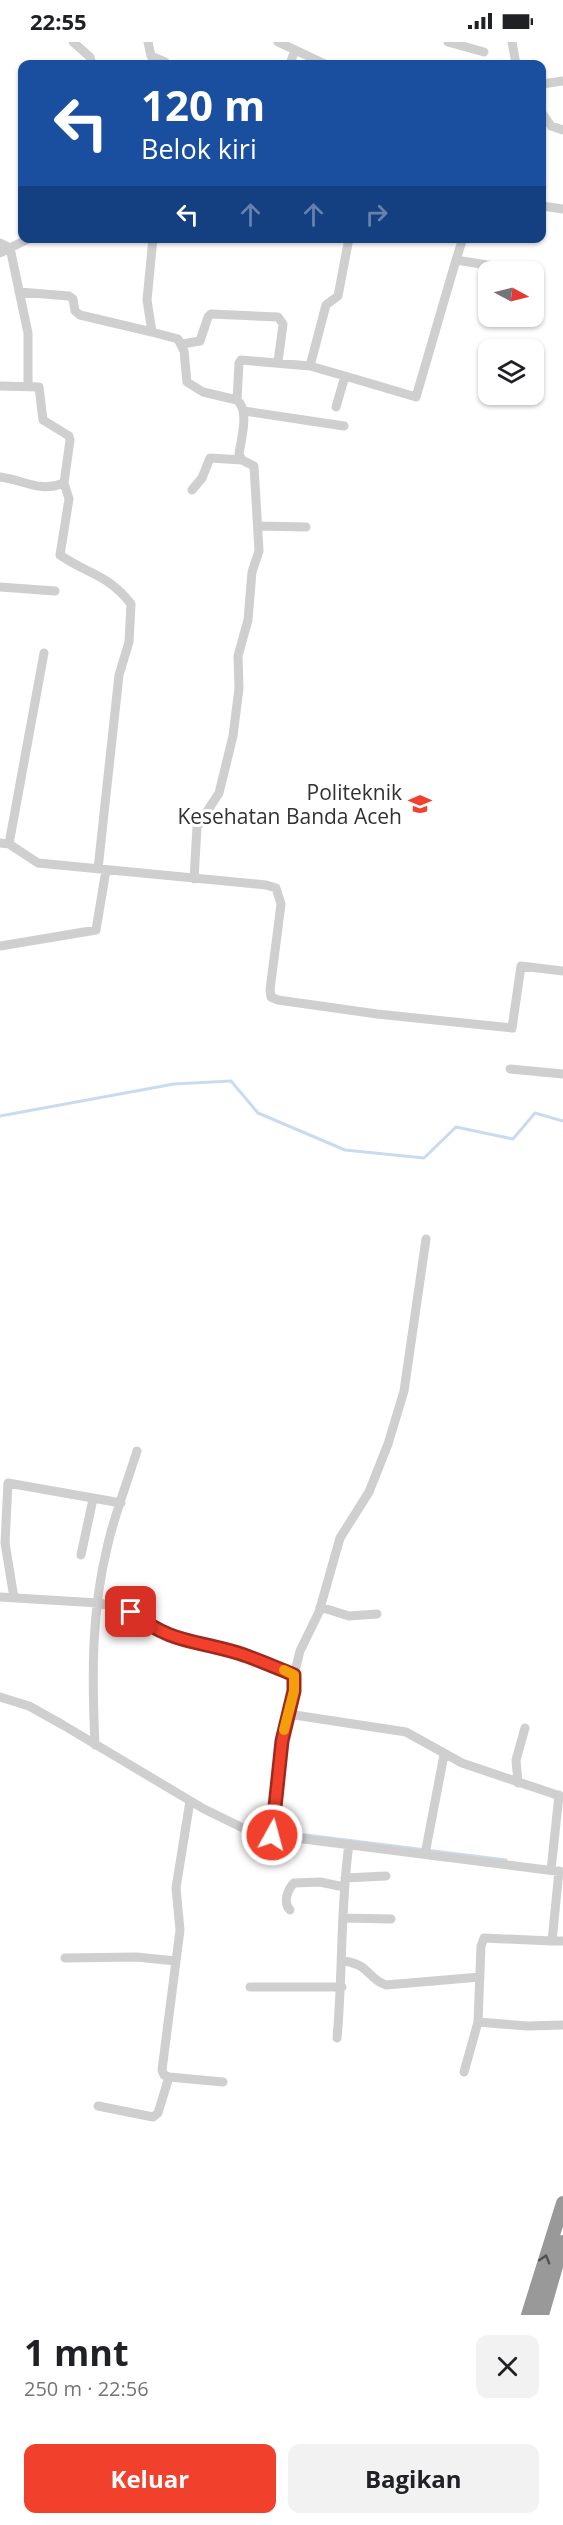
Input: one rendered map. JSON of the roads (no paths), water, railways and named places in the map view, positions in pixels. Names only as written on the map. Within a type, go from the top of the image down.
[{"type":"highway","points":[[528,2315],[563,2203]]},
{"type":"highway","points":[[542,2315],[563,2242]]},
{"type":"street","points":[[74,42],[91,60]]},
{"type":"street","points":[[148,42],[151,56],[160,60]]},
{"type":"street","points":[[278,42],[316,60]]},
{"type":"street","points":[[448,42],[484,52]]},
{"type":"street","points":[[512,42],[515,60]]},
{"type":"street","points":[[292,60],[295,50]]},
{"type":"street","points":[[546,83],[563,81]]},
{"type":"street","points":[[546,119],[551,126],[563,130]]},
{"type":"street","points":[[546,207],[563,209]]},
{"type":"street","points":[[0,243],[9,248],[28,333],[28,384]]},
{"type":"street","points":[[0,253],[20,243]]},
{"type":"street","points":[[152,332],[147,300],[153,243]]},
{"type":"street","points":[[310,366],[326,304],[338,296],[348,243]]},
{"type":"street","points":[[242,460],[239,454],[244,411],[237,400],[241,360],[310,366],[416,397],[461,243]]},
{"type":"street","points":[[456,260],[478,264]]},
{"type":"street","points":[[19,292],[69,296],[75,311],[80,315],[178,339],[182,344],[187,382],[203,392],[237,400]]},
{"type":"street","points":[[182,344],[200,341],[207,316],[211,314],[278,317],[283,324],[278,362]]},
{"type":"street","points":[[336,407],[345,376]]},
{"type":"street","points":[[0,386],[28,384],[40,388],[44,422],[70,438],[64,483],[69,500],[60,555],[96,572],[122,591],[131,604],[129,642],[119,675],[112,723],[96,930],[0,946]]},
{"type":"street","points":[[244,411],[344,426]]},
{"type":"street","points":[[192,490],[202,478],[210,458],[242,460],[254,466],[259,526],[259,551],[252,572],[250,608],[238,656],[239,688],[233,736],[219,792],[197,827],[194,879]]},
{"type":"street","points":[[0,477],[40,488],[52,488],[64,483]]},
{"type":"street","points":[[259,526],[306,527]]},
{"type":"street","points":[[0,587],[55,591]]},
{"type":"street","points":[[44,652],[5,844],[38,863],[266,885],[276,888],[281,904],[270,990],[272,997],[278,1000],[377,1014],[513,1028],[521,966],[563,971]]},
{"type":"street","points":[[510,1068],[563,1074]]},
{"type":"street","points":[[273,1831],[282,1741],[294,1691],[294,1675],[300,1651],[320,1607],[340,1538],[369,1492],[388,1444],[404,1391],[426,1239]]},
{"type":"street","points":[[95,1745],[92,1674],[98,1603],[107,1546],[137,1452]]},
{"type":"street","points":[[14,1598],[5,1543],[4,1484],[121,1503]]},
{"type":"street","points":[[81,1555],[93,1498]]},
{"type":"street","points":[[0,1597],[98,1603],[122,1607],[151,1627],[178,1640],[235,1652],[294,1675]]},
{"type":"street","points":[[320,1607],[349,1616],[377,1614]]},
{"type":"street","points":[[0,1697],[29,1706],[190,1801],[245,1829],[273,1831],[349,1844],[426,1849],[555,1868]]},
{"type":"street","points":[[288,1714],[406,1732],[422,1739],[444,1755],[518,1783],[561,1796],[552,1941]]},
{"type":"street","points":[[518,1783],[516,1760],[525,1728]]},
{"type":"street","points":[[426,1849],[444,1755]]},
{"type":"street","points":[[190,1801],[176,1888],[180,1925],[162,2070],[164,2075],[169,2077],[223,2082]]},
{"type":"street","points":[[337,2038],[344,1960],[344,1883],[349,1844]]},
{"type":"street","points":[[290,1910],[286,1899],[294,1883],[310,1881],[344,1883],[386,1876]]},
{"type":"street","points":[[344,1918],[391,1919]]},
{"type":"street","points":[[464,2072],[478,2022],[481,1946],[484,1938],[563,1941]]},
{"type":"street","points":[[65,1958],[136,1957],[176,1962]]},
{"type":"street","points":[[344,1960],[361,1965],[378,1982],[386,1985],[480,1977]]},
{"type":"street","points":[[250,1987],[342,1987]]},
{"type":"street","points":[[478,2022],[527,2026],[563,2025]]},
{"type":"street","points":[[98,2106],[153,2117],[158,2113],[169,2077]]},
{"type":"waterway","points":[[0,1116],[174,1084],[231,1081],[258,1113],[345,1150],[424,1158],[456,1127],[513,1139],[535,1113],[563,1121]]},
{"type":"waterway","points":[[274,1831],[506,1860]]},
{"type":"place","name":"Politeknik Kesehatan Banda Aceh","points":[[420,804]]}]
